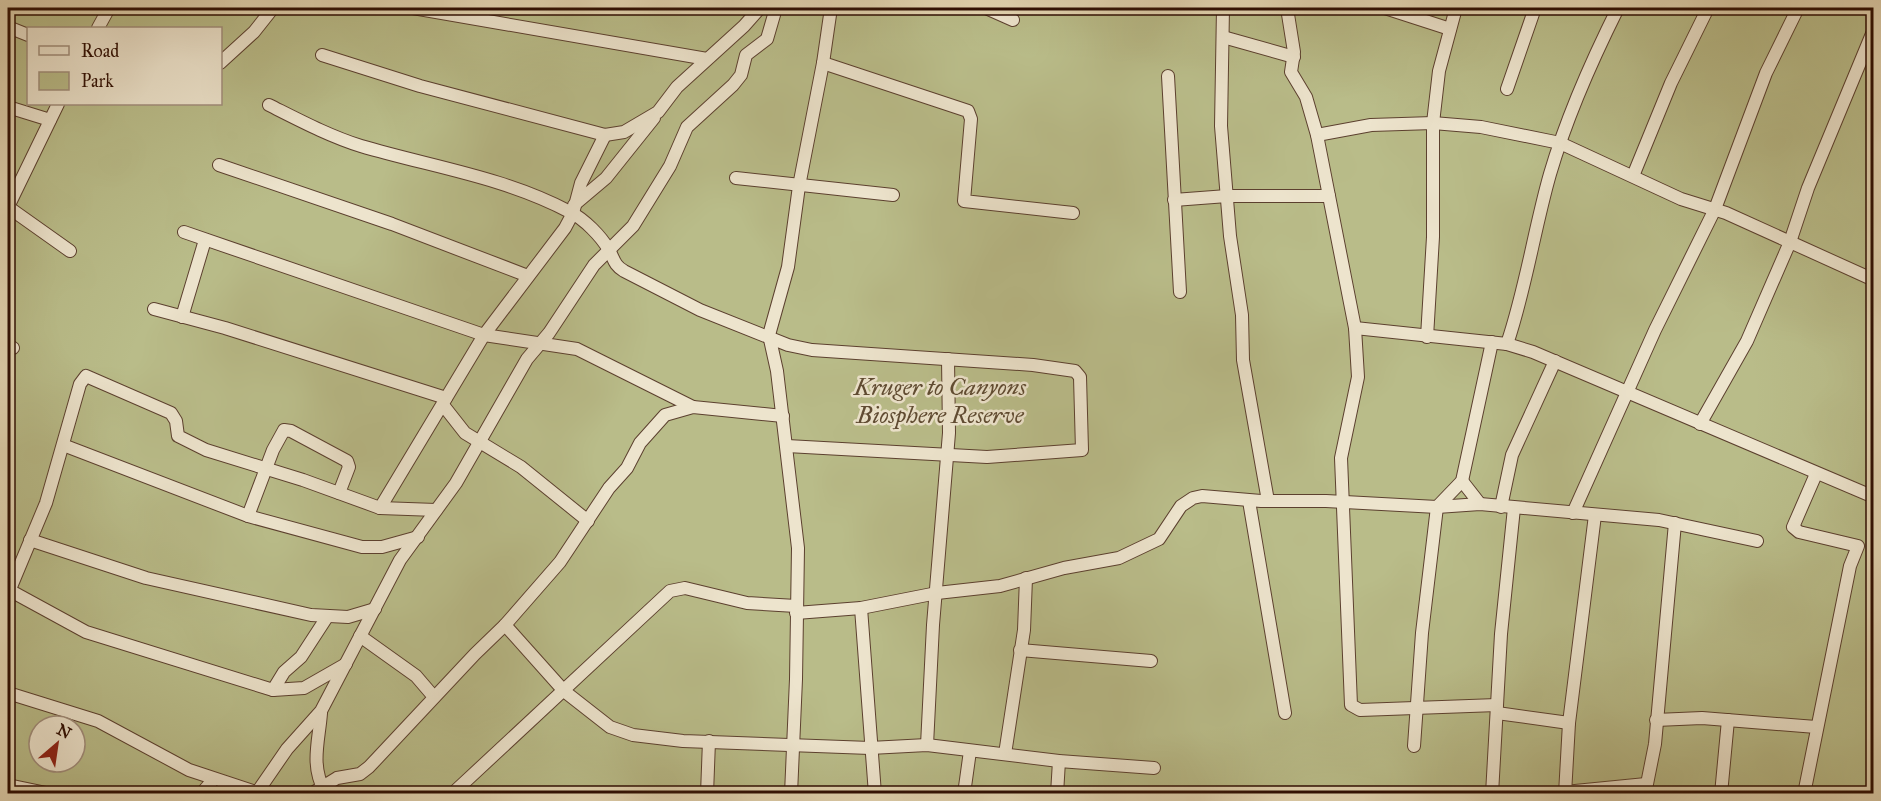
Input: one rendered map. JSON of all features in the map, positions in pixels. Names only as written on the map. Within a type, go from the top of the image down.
[{"type":"street","points":[[99,27],[110,8]]},
{"type":"street","points":[[222,61],[254,32],[273,8]]},
{"type":"street","points":[[413,8],[707,58]]},
{"type":"street","points":[[573,209],[606,177],[677,87],[744,26],[760,8]]},
{"type":"street","points":[[8,693],[115,728],[189,770],[256,793],[287,749],[321,711],[400,560],[418,537],[480,443],[519,371],[540,345],[594,265],[633,226],[670,166],[687,127],[733,85],[741,75],[746,55],[767,39],[776,8]]},
{"type":"street","points":[[791,794],[798,548],[783,416],[769,335],[788,267],[799,186],[824,63],[831,8]]},
{"type":"street","points":[[986,8],[1013,20]]},
{"type":"street","points":[[1223,8],[1221,126],[1227,196],[1242,315],[1244,360],[1268,501]]},
{"type":"street","points":[[1287,8],[1294,57],[1291,72],[1306,97],[1317,135],[1355,328],[1358,377],[1341,459],[1351,705],[1360,710],[1416,707],[1497,709],[1569,723]]},
{"type":"street","points":[[1385,8],[1450,29]]},
{"type":"street","points":[[1427,337],[1433,237],[1433,123],[1439,71],[1456,8]]},
{"type":"street","points":[[1507,89],[1524,33],[1535,8]]},
{"type":"street","points":[[1507,344],[1518,311],[1540,212],[1560,143],[1589,66],[1618,8]]},
{"type":"street","points":[[1633,176],[1671,83],[1708,8]]},
{"type":"street","points":[[1574,513],[1626,393],[1715,209],[1766,73],[1798,8]]},
{"type":"street","points":[[8,27],[27,35]]},
{"type":"street","points":[[1700,424],[1747,341],[1790,242],[1808,188],[1874,29]]},
{"type":"street","points":[[1223,37],[1294,57]]},
{"type":"street","points":[[322,55],[409,83],[605,135],[624,132],[658,112]]},
{"type":"street","points":[[824,63],[968,111],[971,119],[964,201],[1072,213]]},
{"type":"street","points":[[1168,76],[1180,292]]},
{"type":"street","points":[[58,105],[12,184],[8,207],[70,250]]},
{"type":"street","points":[[269,105],[306,124],[359,146],[489,178],[573,209],[599,236],[618,267],[636,279],[700,310],[769,335],[788,345],[812,350],[1033,365],[1078,373],[1081,385],[1082,450],[1010,457],[787,446]]},
{"type":"street","points":[[8,107],[50,120]]},
{"type":"street","points":[[1317,135],[1371,125],[1433,123],[1481,127],[1560,143],[1688,202],[1715,209],[1874,280]]},
{"type":"street","points":[[380,508],[484,335],[557,239],[573,209],[581,183],[605,135]]},
{"type":"street","points":[[219,165],[392,224],[528,276]]},
{"type":"street","points":[[736,178],[893,195]]},
{"type":"street","points":[[1174,200],[1227,196],[1329,196]]},
{"type":"street","points":[[184,232],[484,335],[585,352],[693,407]]},
{"type":"street","points":[[182,317],[205,240]]},
{"type":"street","points":[[154,309],[445,401],[465,433],[521,467],[588,520]]},
{"type":"street","points":[[1355,328],[1507,344],[1555,361],[1816,474],[1874,496]]},
{"type":"street","points":[[1414,746],[1437,507],[1462,481],[1492,342]]},
{"type":"street","points":[[927,745],[950,419],[948,359]]},
{"type":"street","points":[[1492,794],[1512,455],[1555,361]]},
{"type":"street","points":[[346,664],[304,688],[273,690],[86,632],[8,592],[43,512],[80,384],[84,378],[89,376],[171,413],[176,422],[176,433],[181,438],[266,471],[303,480],[380,508],[436,510]]},
{"type":"street","points":[[311,794],[324,790],[337,778],[360,774],[369,767],[434,697],[505,626],[560,562],[609,489],[627,468],[640,443],[659,421],[672,411],[693,407],[783,416]]},
{"type":"street","points":[[248,516],[282,432],[291,431],[347,461],[349,466],[339,493]]},
{"type":"street","points":[[63,445],[248,516],[373,548],[418,537]]},
{"type":"street","points":[[1804,794],[1850,566],[1858,546],[1799,532],[1793,526],[1816,474]]},
{"type":"street","points":[[1462,481],[1480,504]]},
{"type":"street","points":[[452,794],[564,691],[657,600],[677,588],[699,590],[747,603],[796,609],[861,608],[937,593],[1000,586],[1064,568],[1119,558],[1154,543],[1165,534],[1181,506],[1193,498],[1214,496],[1249,501],[1341,502],[1437,507],[1480,504],[1674,523],[1757,541]]},
{"type":"street","points":[[1249,501],[1285,713]]},
{"type":"street","points":[[1595,515],[1569,723],[1565,793],[1645,789],[1655,744],[1674,523]]},
{"type":"street","points":[[30,540],[190,590],[327,617],[354,616],[375,609]]},
{"type":"street","points":[[1005,754],[1024,630],[1026,578]]},
{"type":"street","points":[[861,608],[875,794]]},
{"type":"street","points":[[273,690],[284,672],[301,657],[327,617]]},
{"type":"street","points":[[505,626],[564,691],[610,728],[619,732],[683,741],[870,748],[927,745],[1059,761],[1154,768]]},
{"type":"street","points":[[360,636],[416,676],[434,697]]},
{"type":"street","points":[[1020,650],[1151,661]]},
{"type":"street","points":[[321,711],[315,756],[324,790]]},
{"type":"street","points":[[1656,720],[1728,720],[1816,727]]},
{"type":"street","points":[[1721,794],[1728,720]]},
{"type":"street","points":[[706,794],[709,741]]},
{"type":"street","points":[[964,794],[970,751]]},
{"type":"street","points":[[1057,794],[1059,761]]},
{"type":"street","points":[[201,794],[213,780]]},
{"type":"street","points":[[8,785],[51,794]]},
{"type":"green space","name":"Kruger to Canyons Biosphere Reserve","points":[[8,8],[1873,8],[1873,793],[8,793]]}]
